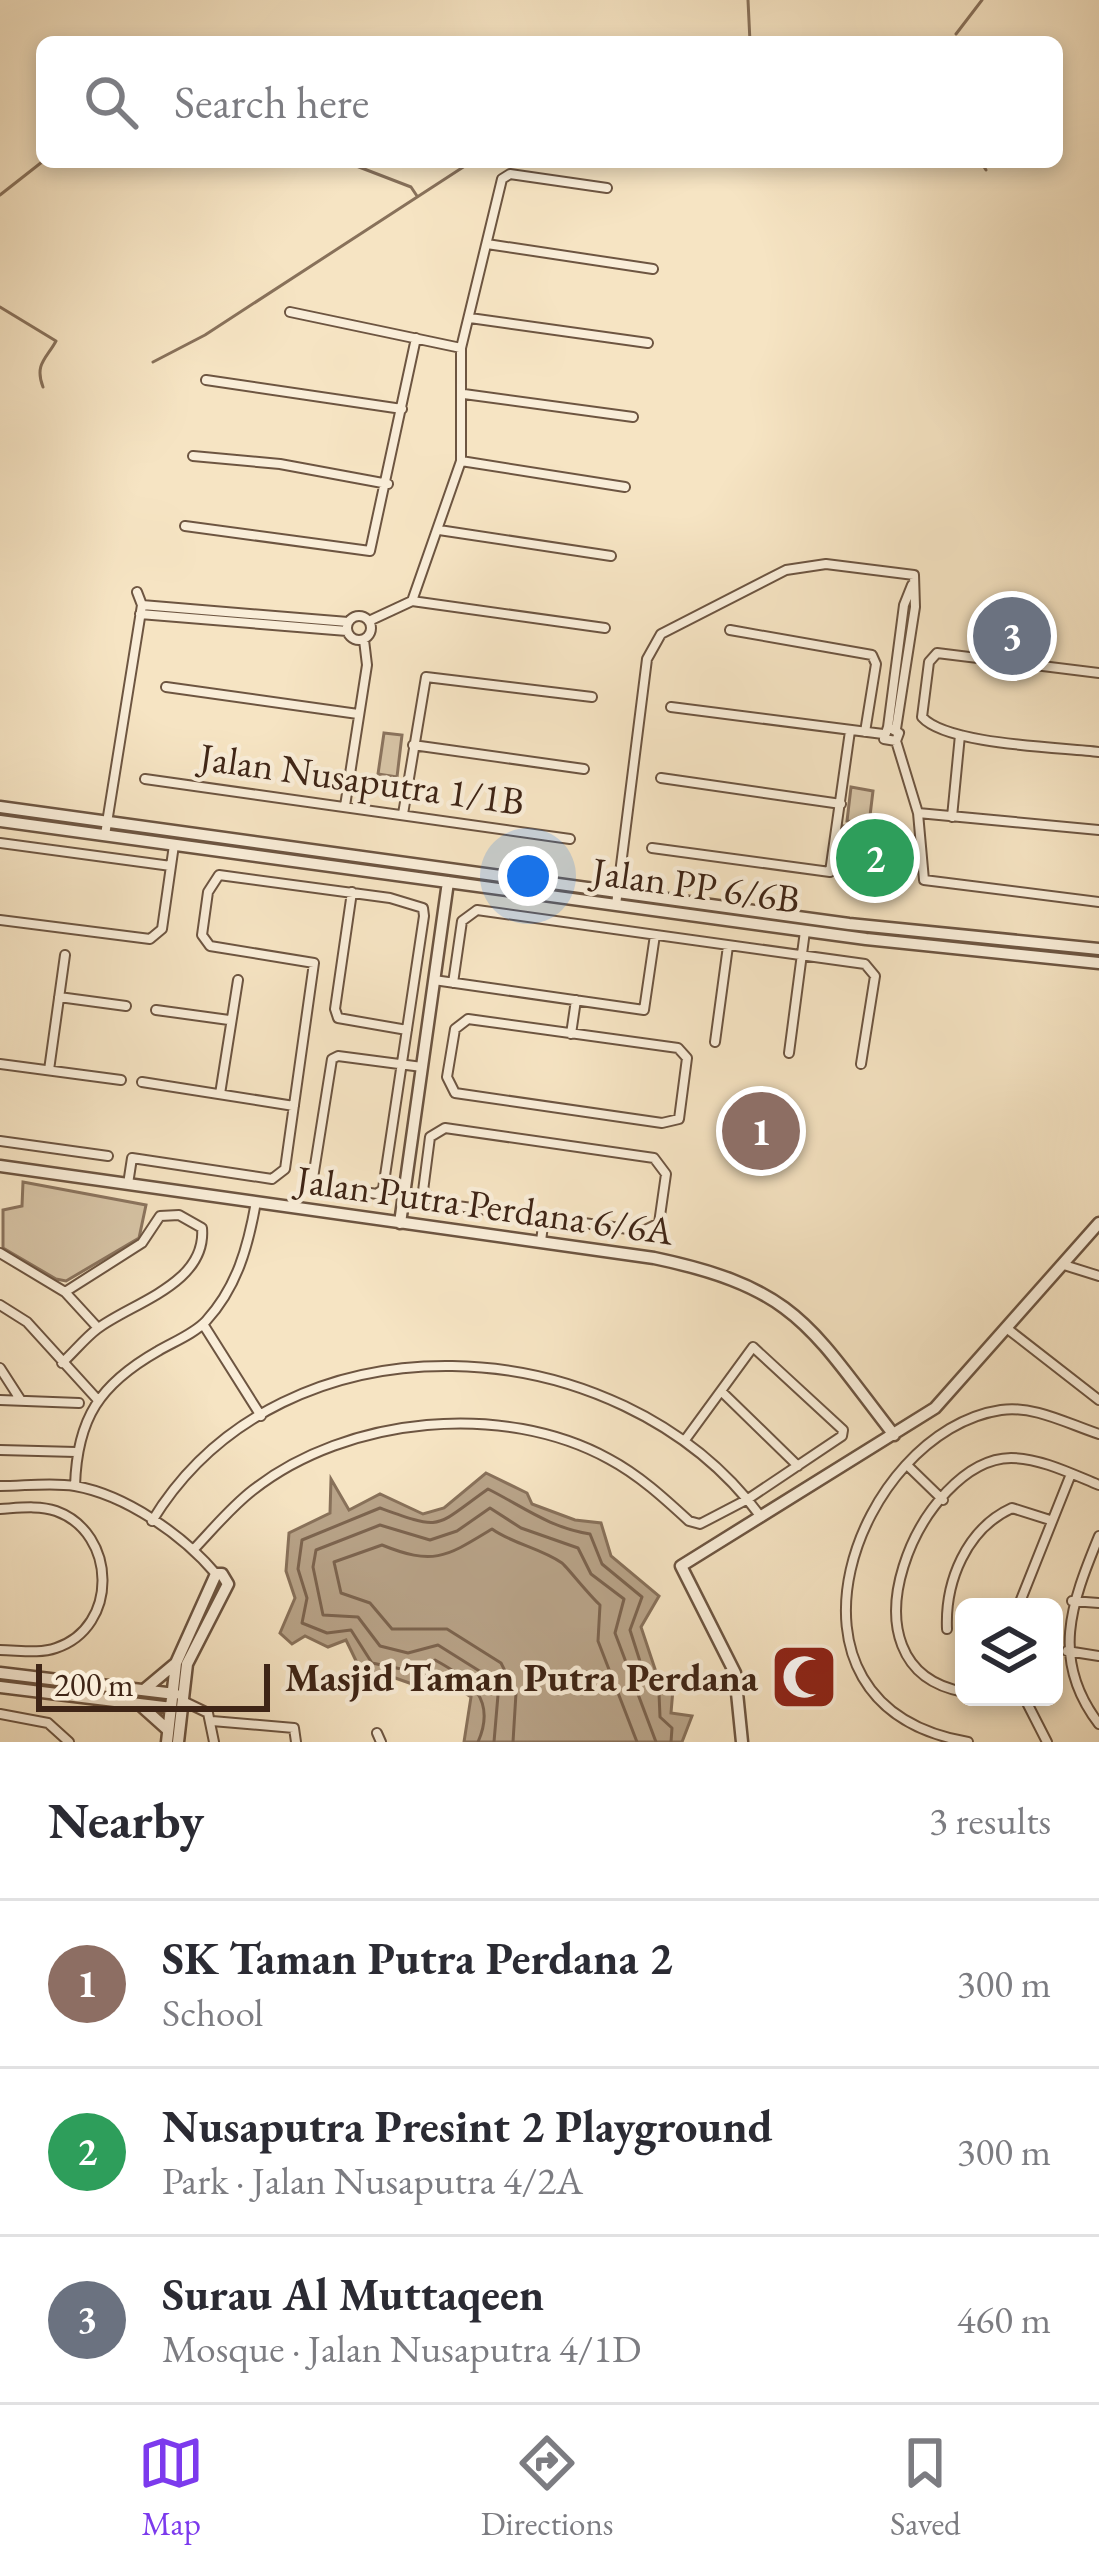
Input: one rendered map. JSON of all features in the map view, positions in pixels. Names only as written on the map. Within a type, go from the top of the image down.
[{"type":"street","points":[[412,601],[460,461],[461,348],[502,179],[510,174],[607,188]]},
{"type":"street","points":[[487,244],[653,269]]},
{"type":"street","points":[[290,312],[461,348]]},
{"type":"street","points":[[470,318],[648,343]]},
{"type":"street","points":[[185,526],[364,553],[375,546],[416,338]]},
{"type":"street","points":[[206,380],[402,409]]},
{"type":"street","points":[[464,394],[633,417]]},
{"type":"street","points":[[193,456],[280,464],[388,484]]},
{"type":"street","points":[[460,461],[625,488]]},
{"type":"street","points":[[439,530],[611,556]]},
{"type":"street","points":[[617,899],[647,659],[661,634],[806,565],[913,580],[904,605],[887,742],[896,741],[918,813],[924,880],[1099,902]]},
{"type":"street","points":[[106,828],[141,609],[137,592]]},
{"type":"street","points":[[141,609],[239,617],[266,625],[348,627],[358,616],[369,621],[412,601],[605,628]]},
{"type":"street","points":[[239,617],[266,613],[348,627],[364,640],[367,665],[345,806]]},
{"type":"street","points":[[266,613],[266,625]]},
{"type":"street","points":[[364,640],[371,632],[369,621]]},
{"type":"street","points":[[730,630],[872,655],[876,664],[865,733]]},
{"type":"street","points":[[1099,673],[937,653],[929,662],[922,717],[932,726],[960,734],[1099,752]]},
{"type":"street","points":[[403,814],[425,676],[592,697]]},
{"type":"street","points":[[166,687],[358,714]]},
{"type":"street","points":[[671,706],[865,733],[889,730]]},
{"type":"street","points":[[652,848],[830,872],[850,731]]},
{"type":"street","points":[[952,817],[960,734]]},
{"type":"street","points":[[412,745],[584,769]]},
{"type":"street","points":[[661,778],[841,803]]},
{"type":"street","name":"Jalan Nusaputra 1/1B","points":[[145,779],[570,839]]},
{"type":"street","name":"Jalan PP 6/6B","points":[[0,807],[174,845],[448,882],[1099,949]]},
{"type":"street","points":[[918,813],[1099,830]]},
{"type":"street","name":"Jalan PP 6/6B","points":[[0,820],[106,828],[617,899],[805,931],[1099,963]]},
{"type":"street","points":[[0,843],[171,866]]},
{"type":"street","points":[[0,920],[158,935],[174,845]]},
{"type":"street","points":[[128,1184],[132,1158],[272,1179],[285,1168],[314,962],[210,946],[202,935],[212,880],[227,873],[422,908],[407,1030],[402,1064],[381,1192],[317,1185],[313,1178],[328,1063],[338,1056],[402,1064],[422,1067]]},
{"type":"street","points":[[400,1222],[448,882]]},
{"type":"street","points":[[352,892],[335,1009],[338,1018],[407,1030]]},
{"type":"street","points":[[453,983],[462,920],[469,912],[872,969],[861,1064]]},
{"type":"street","points":[[789,1053],[805,931]]},
{"type":"street","points":[[434,980],[644,1010],[655,935]]},
{"type":"street","points":[[715,1042],[728,946]]},
{"type":"street","points":[[49,1070],[65,955]]},
{"type":"street","points":[[220,1094],[238,980]]},
{"type":"street","points":[[59,997],[126,1006]]},
{"type":"street","points":[[571,1034],[575,1000]]},
{"type":"street","points":[[156,1010],[229,1020]]},
{"type":"street","points":[[467,1019],[571,1034],[683,1052],[679,1119],[672,1124],[455,1093],[447,1077],[459,1022],[467,1019]]},
{"type":"street","points":[[0,1064],[121,1079]]},
{"type":"street","points":[[142,1082],[294,1106]]},
{"type":"street","points":[[445,1128],[654,1158],[666,1174],[659,1223],[644,1231],[544,1218],[435,1203],[423,1191],[430,1137],[445,1128]]},
{"type":"street","points":[[0,1141],[108,1156]]},
{"type":"street","name":"Jalan Putra Perdana 6/6A","points":[[0,1166],[685,1264],[769,1293],[827,1346],[894,1435]]},
{"type":"street","points":[[75,1486],[76,1452],[97,1399],[131,1366],[203,1324],[247,1252],[256,1202]]},
{"type":"street","points":[[62,1363],[98,1328],[167,1290],[204,1235],[193,1221],[160,1216],[142,1243],[64,1292]]},
{"type":"street","points":[[541,1241],[544,1218]]},
{"type":"street","points":[[742,1742],[735,1673],[703,1600],[681,1566],[945,1399],[1099,1222]]},
{"type":"street","points":[[0,1253],[64,1292],[98,1328]]},
{"type":"street","points":[[1064,1265],[1099,1276]]},
{"type":"street","points":[[0,1305],[27,1322],[97,1399]]},
{"type":"street","points":[[203,1324],[261,1416]]},
{"type":"street","points":[[1009,1330],[1099,1400]]},
{"type":"street","points":[[194,1549],[254,1489],[310,1456],[386,1429],[448,1420],[568,1442],[609,1459],[689,1521],[712,1521],[798,1466],[843,1430],[754,1347],[685,1440]]},
{"type":"street","points":[[152,1521],[201,1461],[261,1416],[341,1381],[380,1370],[452,1364],[519,1372],[620,1400],[685,1440],[761,1516]]},
{"type":"street","points":[[0,1369],[20,1400]]},
{"type":"street","points":[[721,1391],[798,1466]]},
{"type":"street","points":[[0,1400],[79,1402]]},
{"type":"street","points":[[968,1742],[904,1722],[879,1704],[851,1663],[848,1580],[864,1532],[909,1467],[945,1428],[1006,1409],[1043,1413],[1099,1434]]},
{"type":"street","points":[[0,1450],[76,1452]]},
{"type":"street","points":[[955,1689],[921,1676],[905,1660],[896,1630],[903,1567],[943,1500],[987,1462],[1011,1458],[1099,1485]]},
{"type":"street","points":[[909,1467],[943,1500]]},
{"type":"street","points":[[1021,1598],[1072,1474]]},
{"type":"street","points":[[0,1650],[59,1648],[84,1629],[105,1579],[100,1555],[78,1524],[55,1511],[2,1509],[1,1486],[75,1486],[152,1521],[194,1549],[216,1574],[226,1575],[228,1585],[187,1664],[167,1736]]},
{"type":"street","points":[[947,1629],[950,1581],[997,1515],[1012,1508],[1050,1520]]},
{"type":"street","points":[[1099,1536],[1072,1601],[1067,1652],[1079,1695],[1099,1724]]},
{"type":"street","points":[[140,1696],[176,1663],[216,1574]]},
{"type":"street","points":[[1072,1601],[1099,1604]]},
{"type":"street","points":[[1067,1652],[1099,1656]]},
{"type":"street","points":[[176,1663],[178,1742]]},
{"type":"street","points":[[0,1672],[25,1682],[200,1705],[212,1721],[214,1742]]},
{"type":"street","points":[[0,1687],[25,1682]]},
{"type":"street","points":[[23,1715],[25,1682]]},
{"type":"street","points":[[140,1696],[167,1736]]},
{"type":"street","points":[[1029,1706],[1047,1742]]},
{"type":"street","points":[[0,1714],[23,1715],[48,1724],[69,1742]]},
{"type":"street","points":[[212,1721],[295,1728],[296,1742]]},
{"type":"shaded area","points":[[384,733],[402,735],[397,777],[378,774]]},
{"type":"shaded area","points":[[851,787],[873,791],[869,824],[847,821]]},
{"type":"shaded area","points":[[895,824],[902,834],[905,879],[900,884],[865,880],[841,853],[843,826],[885,831]]},
{"type":"shaded area","points":[[23,1182],[146,1205],[139,1238],[66,1281],[56,1279],[3,1248],[3,1210],[22,1206]]},
{"type":"water","points":[[486,1473],[527,1493],[532,1504],[575,1520],[601,1523],[611,1556],[659,1596],[641,1627],[656,1672],[673,1689],[671,1713],[692,1716],[682,1742],[464,1742],[471,1697],[432,1671],[415,1685],[381,1673],[353,1687],[359,1667],[346,1640],[328,1647],[305,1636],[292,1644],[280,1633],[295,1598],[286,1571],[289,1533],[330,1513],[331,1479],[349,1510],[380,1494],[423,1514],[444,1508]]},
{"type":"waterway","points":[[748,0],[750,36]]},
{"type":"waterway","points":[[956,34],[982,0]]},
{"type":"waterway","points":[[0,195],[36,167]]},
{"type":"waterway","points":[[362,168],[411,187],[417,196]]},
{"type":"waterway","points":[[153,362],[205,335],[462,168]]},
{"type":"waterway","points":[[0,307],[56,341],[41,367],[43,387]]},
{"type":"place","name":"Surau Al Muttaqeen","points":[[1012,636]]},
{"type":"place","name":"Nusaputra Presint 2 Playground","points":[[875,858]]},
{"type":"place","name":"SK Taman Putra Perdana 2","points":[[761,1131]]},
{"type":"place","name":"Masjid Taman Putra Perdana","points":[[804,1677]]}]
